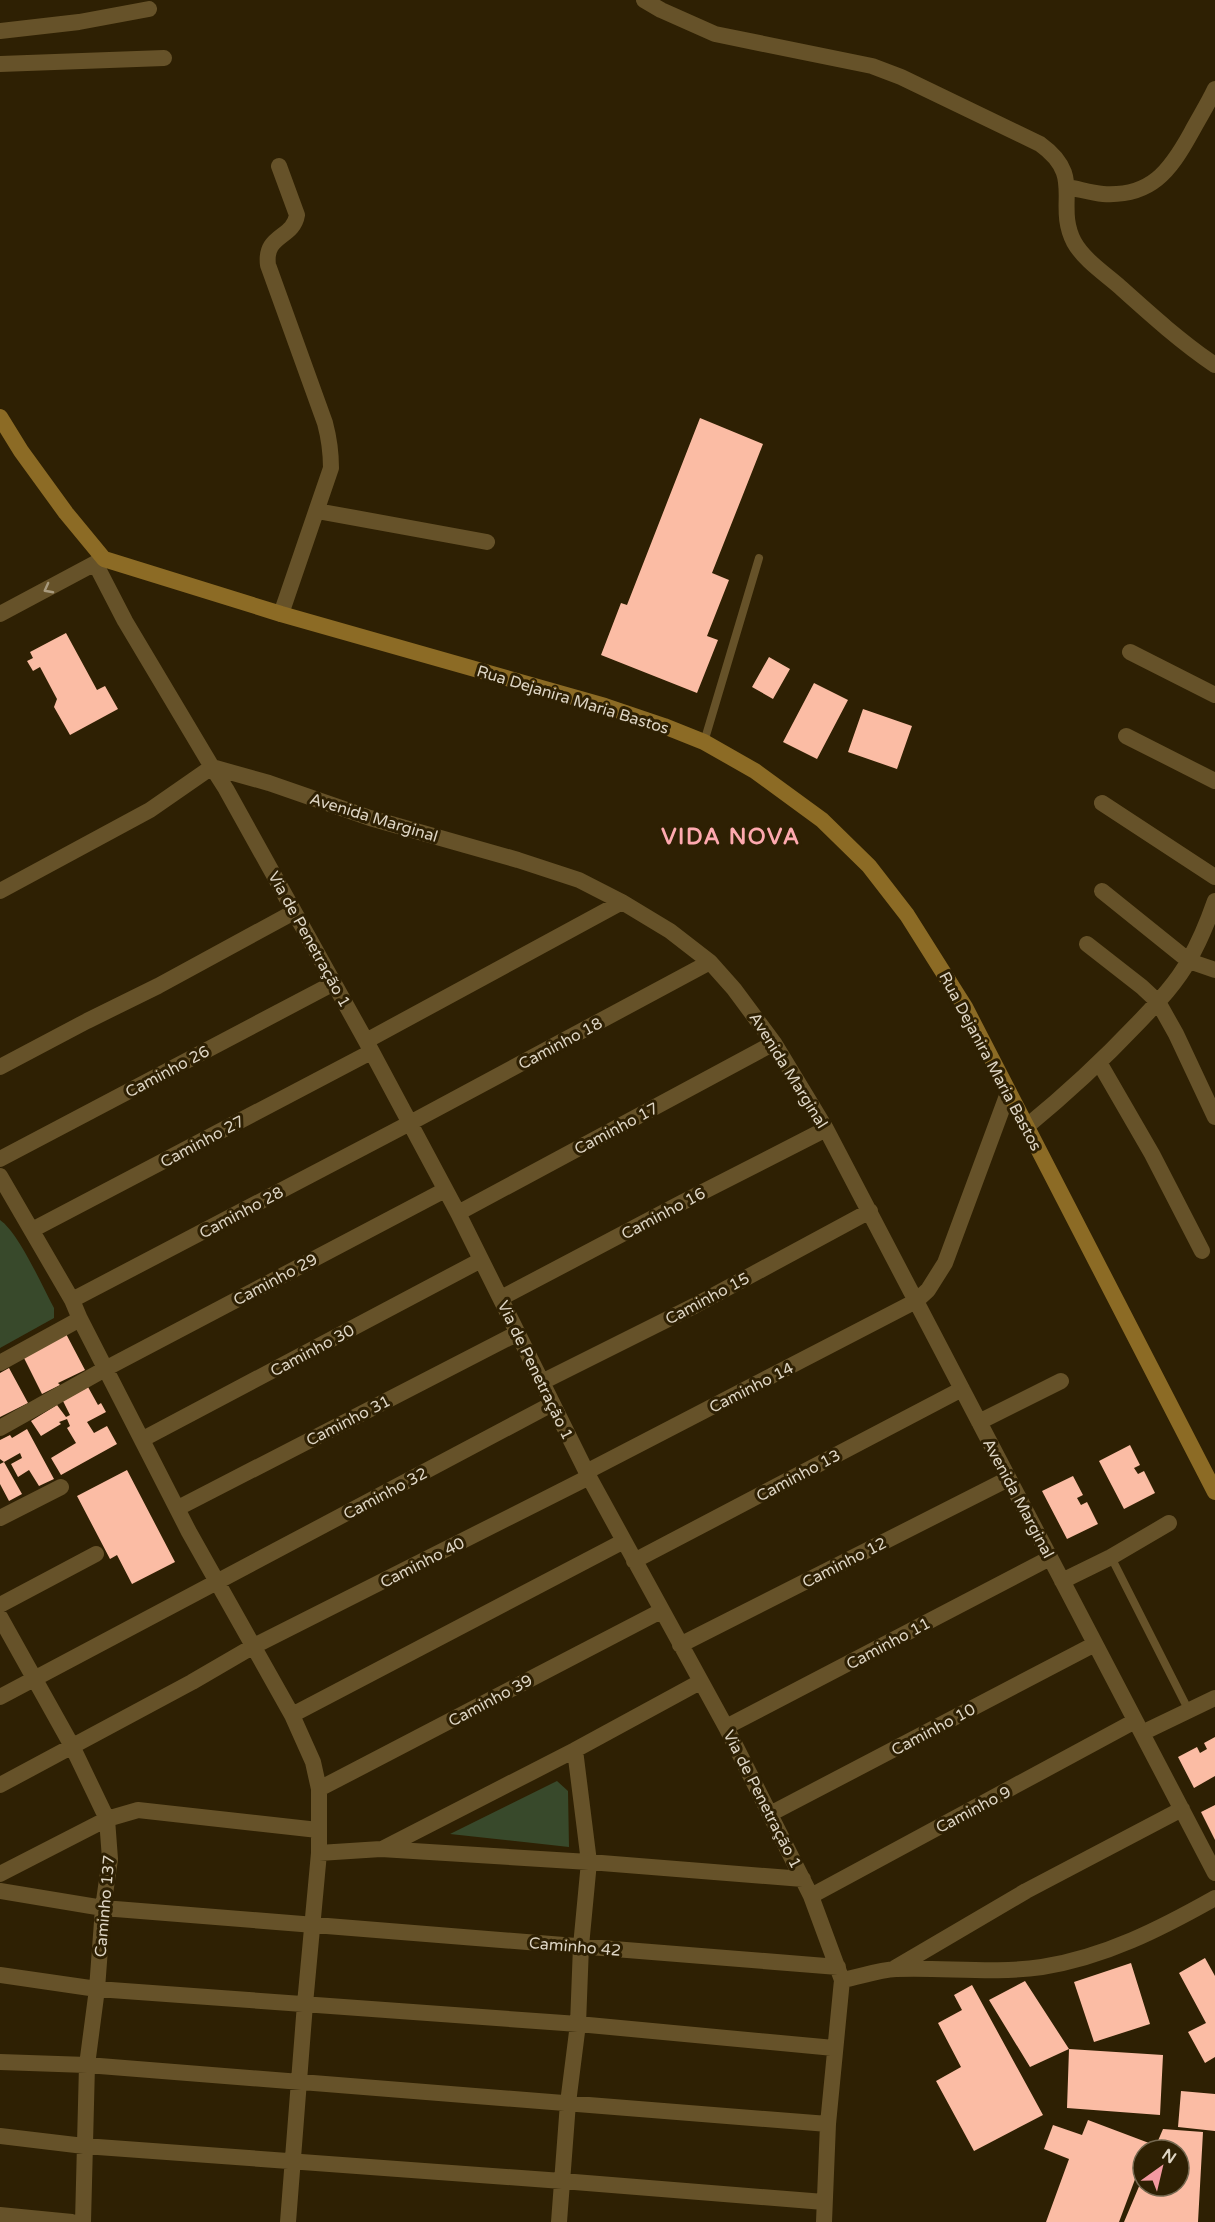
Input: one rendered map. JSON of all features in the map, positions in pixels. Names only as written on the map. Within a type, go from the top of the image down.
[{"type":"main road","points":[[0,417],[21,451],[100,561]]},
{"type":"main road","name":"Rua Dejanira Maria Bastos","points":[[100,561],[605,706],[664,726],[704,742],[755,771],[822,820],[869,866],[907,915],[942,967],[965,1007],[1215,1492]]},
{"type":"street","points":[[644,0],[716,34],[872,66],[901,77],[1040,144],[1052,152],[1063,167],[1067,187],[1069,227],[1075,243],[1088,259],[1179,338],[1215,365]]},
{"type":"street","points":[[0,31],[79,22],[149,9]]},
{"type":"street","points":[[0,64],[164,58]]},
{"type":"street","points":[[1067,187],[1104,194],[1135,191],[1149,186],[1163,176],[1179,156],[1215,89]]},
{"type":"street","points":[[279,166],[297,215],[293,226],[271,244],[267,256],[268,265],[330,440],[331,468],[281,614]]},
{"type":"street","points":[[317,511],[487,542]]},
{"type":"street","points":[[0,614],[100,561],[125,621],[212,767],[150,810],[0,891]]},
{"type":"street","points":[[1130,652],[1215,694]]},
{"type":"street","points":[[1126,735],[1215,782]]},
{"type":"street","name":"Avenida Marginal","points":[[212,767],[269,783],[370,818],[579,880],[622,902],[670,932],[710,962],[746,1004],[774,1043],[826,1129],[1215,1873]]},
{"type":"street","name":"Via de Penetração 1","points":[[212,767],[244,819],[458,1213],[588,1475],[726,1727],[811,1896],[840,1974]]},
{"type":"street","points":[[1102,803],[1215,877]]},
{"type":"street","points":[[1102,891],[1189,961],[1215,970]]},
{"type":"street","points":[[1026,1127],[1100,1064],[1158,1002],[1189,961],[1215,901]]},
{"type":"street","name":"Caminho 27","points":[[32,1230],[369,1047],[622,902]]},
{"type":"street","points":[[0,1067],[159,986],[294,912]]},
{"type":"street","points":[[1087,945],[1158,1002],[1176,1034],[1215,1118]]},
{"type":"street","name":"Caminho 18","points":[[410,1124],[710,962]]},
{"type":"street","name":"Caminho 26","points":[[0,1159],[334,983]]},
{"type":"street","name":"Caminho 17","points":[[458,1213],[774,1043]]},
{"type":"street","points":[[1100,1064],[1152,1154],[1202,1251]]},
{"type":"street","points":[[916,1301],[928,1290],[945,1263],[1008,1093]]},
{"type":"street","name":"Caminho 28","points":[[72,1300],[410,1124]]},
{"type":"street","name":"Caminho 16","points":[[501,1298],[826,1129]]},
{"type":"street","points":[[0,1176],[72,1300],[105,1369],[178,1508],[292,1715],[313,1762],[319,1789],[319,1852],[304,2004],[288,2222]]},
{"type":"street","name":"Caminho 29","points":[[0,1428],[105,1369],[445,1190]]},
{"type":"street","name":"Caminho 15","points":[[542,1382],[694,1306],[870,1211]]},
{"type":"street","name":"Caminho 30","points":[[143,1439],[481,1260]]},
{"type":"street","name":"Caminho 14","points":[[588,1475],[916,1301]]},
{"type":"street","points":[[0,1363],[80,1319]]},
{"type":"street","name":"Caminho 31","points":[[178,1508],[518,1333]]},
{"type":"street","points":[[980,1422],[1061,1381]]},
{"type":"street","name":"Caminho 13","points":[[634,1561],[962,1389]]},
{"type":"street","name":"Caminho 32","points":[[0,1697],[552,1404]]},
{"type":"street","name":"Caminho 40","points":[[0,1785],[192,1682],[254,1646],[588,1475]]},
{"type":"street","name":"Caminho 12","points":[[680,1645],[1008,1479]]},
{"type":"street","points":[[0,1518],[61,1487]]},
{"type":"street","points":[[1062,1581],[1111,1557],[1169,1523]]},
{"type":"street","points":[[292,1715],[624,1540]]},
{"type":"street","points":[[0,1605],[96,1554]]},
{"type":"street","name":"Caminho 11","points":[[726,1727],[1050,1558]]},
{"type":"street","name":"Caminho 39","points":[[319,1789],[661,1611]]},
{"type":"street","name":"Caminho 137","points":[[0,1617],[72,1746],[107,1819],[110,1858],[87,2065],[83,2222]]},
{"type":"street","name":"Caminho 10","points":[[770,1814],[1095,1644]]},
{"type":"street","points":[[381,1849],[575,1750],[700,1682]]},
{"type":"street","name":"Caminho 9","points":[[811,1896],[1138,1727],[1189,1711],[1215,1698]]},
{"type":"street","points":[[559,2222],[568,2103],[578,2024],[581,1946],[589,1862],[575,1750]]},
{"type":"street","points":[[894,1969],[1026,1891],[1182,1809]]},
{"type":"street","points":[[0,1875],[107,1819],[129,1811],[144,1810],[318,1830]]},
{"type":"street","points":[[319,1852],[381,1849],[803,1879]]},
{"type":"street","name":"Caminho 42","points":[[0,1891],[103,1908],[581,1946],[840,1974],[894,1969]]},
{"type":"street","points":[[894,1969],[952,1971],[1040,1967],[1097,1955],[1133,1941],[1215,1898]]},
{"type":"street","points":[[0,1974],[97,1989],[578,2024],[834,2048]]},
{"type":"street","points":[[824,2222],[828,2124],[840,1974]]},
{"type":"street","points":[[0,2062],[87,2065],[828,2124]]},
{"type":"street","points":[[0,2136],[84,2146],[824,2202]]},
{"type":"street","points":[[0,2215],[72,2222]]},
{"type":"lane","points":[[704,742],[759,558]]},
{"type":"lane","points":[[1111,1557],[1189,1711]]},
{"type":"green space","points":[[0,1220],[15,1236],[30,1261],[54,1308],[54,1318],[0,1348]]},
{"type":"green space","points":[[557,1781],[568,1791],[569,1847],[450,1834]]},
{"type":"building","points":[[700,418],[763,444],[712,573],[729,580],[707,636],[718,640],[697,693],[601,655],[621,603],[627,605]]},
{"type":"building","points":[[66,633],[97,690],[105,686],[118,709],[70,735],[54,707],[57,699],[40,667],[33,671],[27,661],[33,658],[30,652]]},
{"type":"building","points":[[769,657],[790,669],[773,699],[752,687]]},
{"type":"building","points":[[814,683],[848,700],[817,759],[783,742]]},
{"type":"building","points":[[863,709],[912,726],[897,769],[848,752]]},
{"type":"building","points":[[64,1330],[85,1370],[58,1383],[60,1385],[42,1394],[22,1354]]},
{"type":"building","points":[[9,1368],[28,1403],[0,1417],[0,1373]]},
{"type":"building","points":[[88,1387],[98,1405],[101,1403],[106,1412],[87,1422],[94,1433],[107,1426],[117,1444],[61,1475],[51,1458],[76,1443],[67,1428],[70,1426],[67,1419],[59,1422],[61,1424],[41,1436],[31,1421],[57,1405],[66,1417],[70,1415],[63,1401]]},
{"type":"building","points":[[27,1429],[54,1479],[39,1486],[29,1470],[18,1477],[11,1464],[22,1458],[20,1453],[4,1462],[0,1459],[0,1440],[10,1435],[12,1438]]},
{"type":"building","points":[[1130,1445],[1140,1465],[1134,1468],[1138,1474],[1144,1471],[1155,1493],[1124,1509],[1099,1461]]},
{"type":"building","points":[[4,1462],[22,1494],[9,1501],[0,1484],[0,1464]]},
{"type":"building","points":[[127,1470],[175,1562],[132,1584],[117,1555],[110,1559],[77,1496]]},
{"type":"building","points":[[1073,1476],[1083,1495],[1077,1498],[1081,1505],[1087,1502],[1098,1524],[1067,1539],[1042,1491]]},
{"type":"building","points":[[1215,1737],[1215,1776],[1194,1788],[1178,1757],[1197,1747],[1200,1753],[1207,1749],[1204,1743]]},
{"type":"building","points":[[1215,1805],[1215,1840],[1201,1812]]},
{"type":"building","points":[[1205,1958],[1215,1976],[1215,2057],[1205,2063],[1188,2032],[1206,2023],[1179,1973]]},
{"type":"building","points":[[1131,1963],[1150,2024],[1094,2042],[1074,1982]]},
{"type":"building","points":[[1025,1981],[1069,2049],[1030,2067],[989,2000]]},
{"type":"building","points":[[972,1985],[1043,2115],[974,2151],[936,2081],[961,2067],[938,2023],[962,2010],[954,1995]]},
{"type":"building","points":[[1069,2049],[1163,2055],[1160,2115],[1067,2108]]},
{"type":"building","points":[[1181,2091],[1215,2094],[1215,2131],[1178,2127]]},
{"type":"building","points":[[1088,2120],[1136,2138],[1131,2138],[1131,2190],[1119,2222],[1046,2222],[1069,2159],[1044,2149],[1053,2125],[1082,2135]]},
{"type":"building","points":[[1163,2129],[1203,2132],[1198,2222],[1124,2222],[1134,2198],[1191,2198],[1191,2138],[1159,2138]]},
{"type":"district","name":"VIDA NOVA","points":[[731,836]]}]
